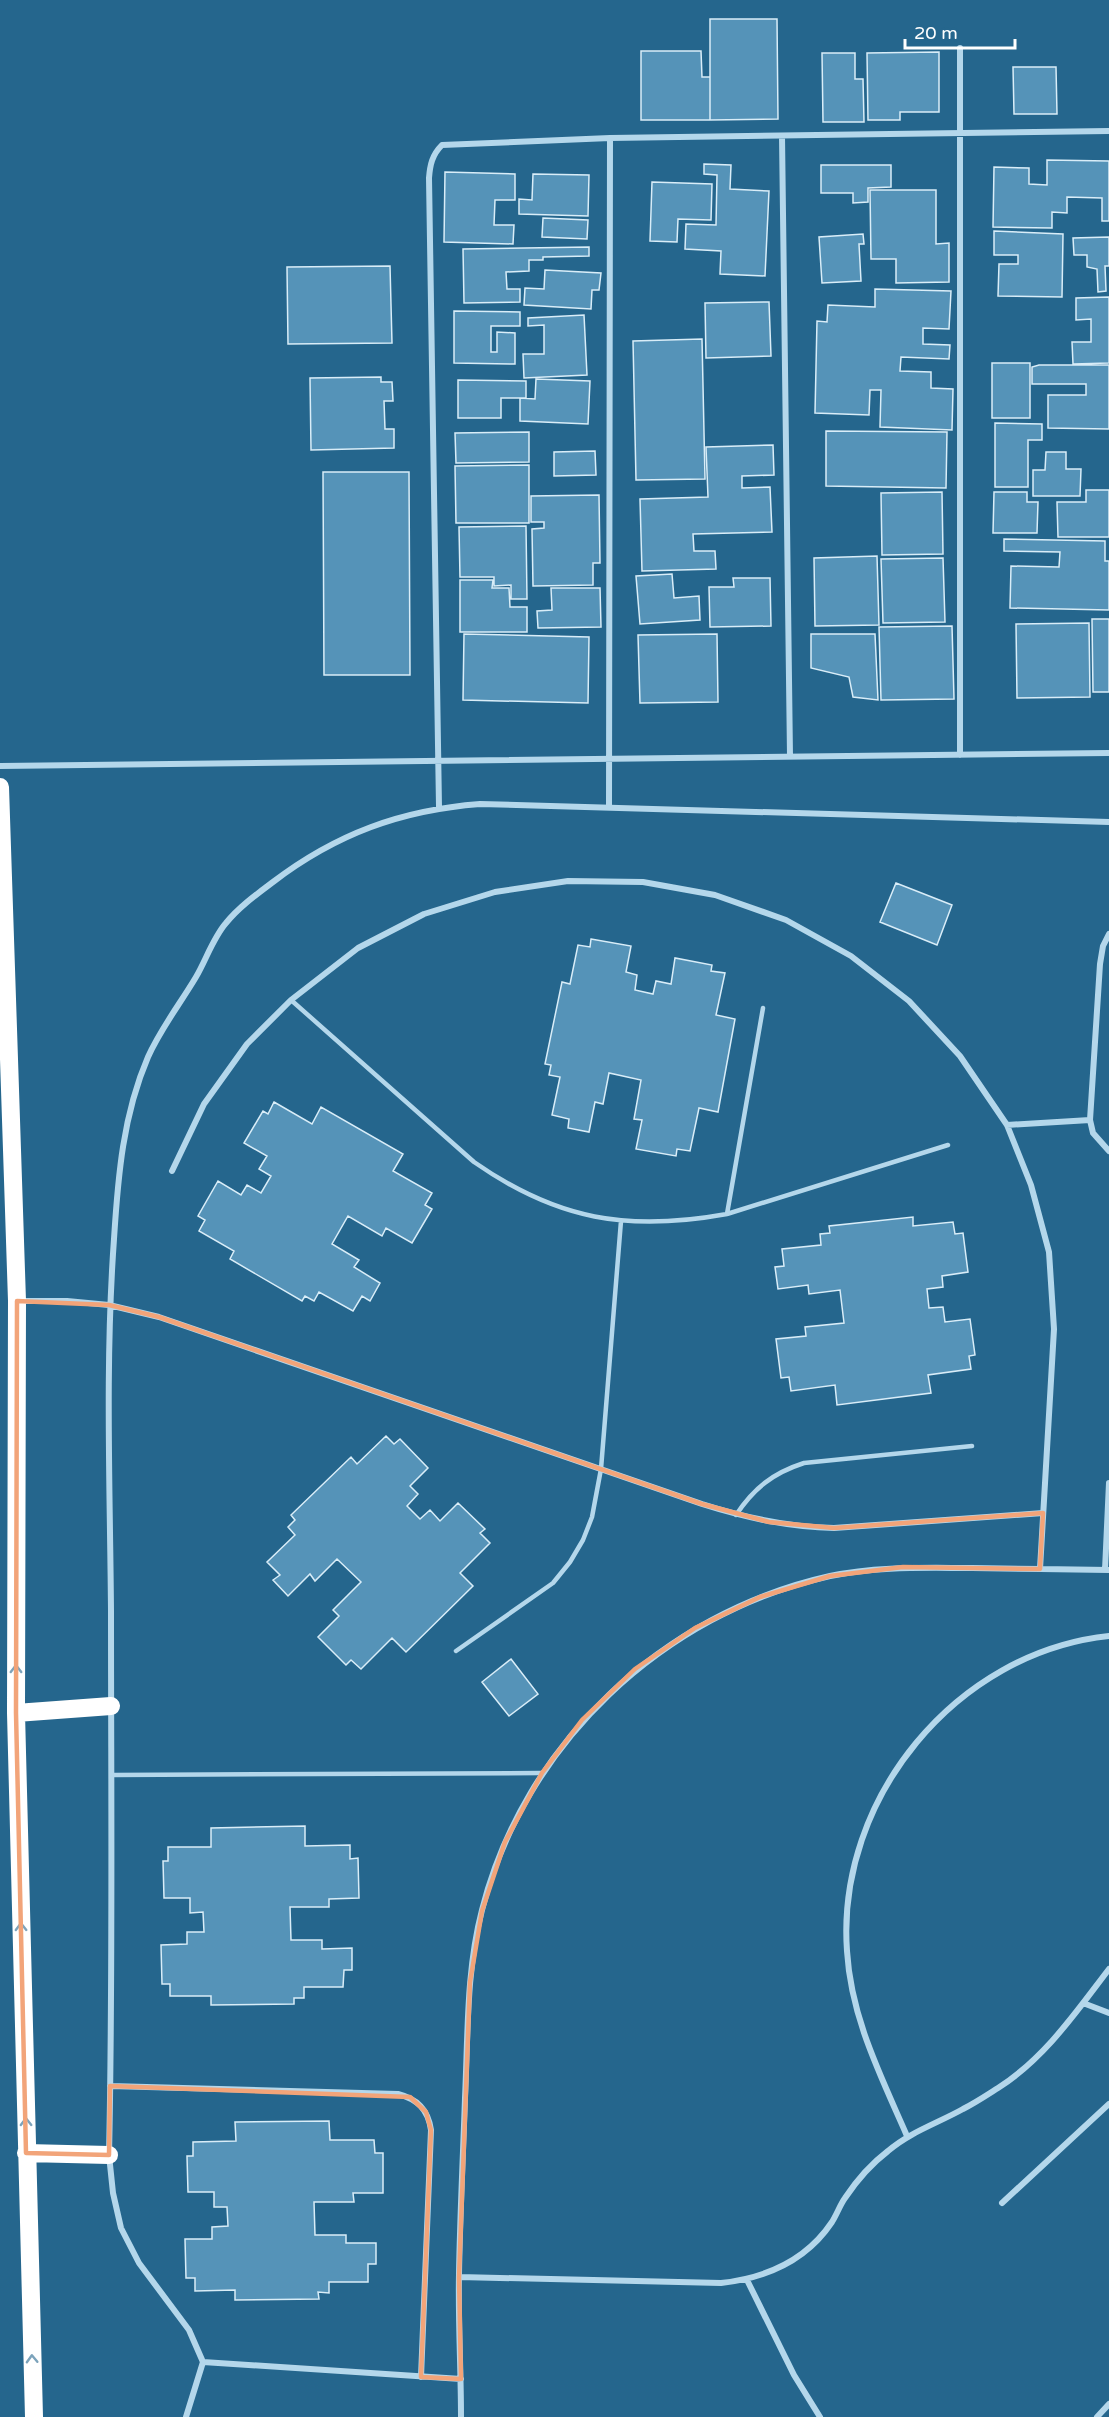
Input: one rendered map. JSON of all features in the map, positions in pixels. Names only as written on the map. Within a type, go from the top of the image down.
[{"type":"highway","points":[[0,787],[17,1301],[16,1713],[34,2417]]},
{"type":"highway","points":[[16,1713],[111,1706]]},
{"type":"highway","points":[[26,2153],[109,2155]]},
{"type":"street","points":[[960,48],[958,133],[960,754]]},
{"type":"street","points":[[439,807],[429,178],[431,161],[442,146],[610,138],[1109,131]]},
{"type":"street","points":[[782,136],[790,756]]},
{"type":"street","points":[[609,807],[610,138]]},
{"type":"street","points":[[0,766],[1109,753]]},
{"type":"street","points":[[186,2417],[203,2362],[189,2330],[139,2263],[122,2228],[113,2193],[109,2155],[113,1775],[109,1305],[119,1162],[127,1123],[148,1057],[169,1017],[195,979],[224,924],[270,884],[322,849],[358,831],[397,817],[439,807],[480,804],[1109,822]]},
{"type":"street","points":[[172,1171],[210,1096],[247,1044],[291,1000],[358,948],[424,914],[505,890],[568,881],[643,882],[715,896],[786,920],[851,956],[909,1001],[960,1056],[1007,1125],[1031,1185],[1049,1252],[1054,1329],[1040,1569]]},
{"type":"street","points":[[1109,934],[1103,946],[1100,964],[1090,1120],[1093,1133],[1109,1151]]},
{"type":"street","points":[[1007,1125],[1090,1120]]},
{"type":"street","points":[[17,1301],[67,1301],[109,1305],[159,1317],[736,1515],[802,1527],[834,1528],[1043,1513]]},
{"type":"street","points":[[461,2417],[459,2277],[470,1982],[482,1911],[505,1842],[542,1773],[582,1720],[635,1669],[695,1628],[760,1597],[830,1576],[903,1567],[1107,1570],[1109,1483]]},
{"type":"street","points":[[907,2136],[861,2029],[851,1990],[846,1950],[847,1911],[852,1871],[864,1833],[879,1796],[900,1762],[925,1731],[954,1704],[986,1680],[1022,1661],[1059,1647],[1109,1636]]},
{"type":"street","points":[[459,2277],[721,2283],[747,2280],[773,2272],[816,2243],[858,2180],[874,2163],[907,2136],[964,2108],[1001,2086],[1036,2058],[1064,2029],[1109,1969]]},
{"type":"street","points":[[1083,2003],[1109,2013]]},
{"type":"street","points":[[110,2086],[398,2094],[410,2097],[420,2104],[430,2120],[431,2130],[421,2377]]},
{"type":"street","points":[[1002,2203],[1109,2104]]},
{"type":"street","points":[[747,2280],[794,2375],[820,2417]]},
{"type":"street","points":[[203,2362],[461,2379]]},
{"type":"street","points":[[1097,2417],[1109,2404]]},
{"type":"lane","points":[[291,1000],[474,1162],[499,1179],[556,1206],[621,1221],[656,1223],[727,1214],[948,1145]]},
{"type":"lane","points":[[727,1214],[763,1008]]},
{"type":"lane","points":[[456,1651],[553,1583],[570,1562],[583,1540],[592,1517],[601,1469],[621,1221]]},
{"type":"lane","points":[[736,1515],[748,1496],[764,1482],[783,1470],[804,1463],[972,1446]]},
{"type":"lane","points":[[113,1775],[542,1773]]},
{"type":"highlighted area","points":[[17,1301],[109,1305],[159,1317],[702,1504],[769,1522],[834,1528],[1043,1513],[1040,1569],[903,1567],[830,1576],[760,1597],[695,1628],[635,1669],[582,1720],[542,1773],[505,1842],[482,1911],[470,1982],[459,2277],[461,2379],[421,2377],[431,2130],[426,2112],[410,2097],[110,2086],[109,2155],[26,2153],[16,1713]]},
{"type":"building","points":[[710,19],[777,19],[778,119],[710,120]]},
{"type":"building","points":[[641,51],[701,51],[702,77],[710,77],[710,120],[641,120]]},
{"type":"building","points":[[939,52],[939,112],[900,112],[900,120],[868,120],[867,53]]},
{"type":"building","points":[[822,53],[855,53],[855,79],[863,79],[864,122],[823,122]]},
{"type":"building","points":[[1013,67],[1056,67],[1057,114],[1014,114]]},
{"type":"building","points":[[1047,160],[1109,161],[1109,221],[1102,221],[1102,198],[1067,197],[1067,213],[1052,212],[1052,228],[993,227],[994,167],[1029,168],[1029,184],[1047,185]]},
{"type":"building","points":[[704,164],[731,165],[730,189],[769,191],[765,276],[720,274],[721,251],[685,249],[686,224],[716,225],[717,175],[704,174]]},
{"type":"building","points":[[821,165],[891,165],[891,187],[868,188],[868,202],[853,203],[853,193],[821,193]]},
{"type":"building","points":[[445,172],[515,174],[515,200],[495,200],[494,225],[514,225],[513,244],[444,242]]},
{"type":"building","points":[[533,174],[589,175],[588,216],[519,214],[519,199],[532,200]]},
{"type":"building","points":[[652,182],[712,184],[711,220],[678,219],[677,242],[650,241]]},
{"type":"building","points":[[870,190],[936,190],[936,244],[949,243],[949,282],[896,283],[896,259],[871,259]]},
{"type":"building","points":[[543,218],[588,220],[587,239],[542,237]]},
{"type":"building","points":[[994,231],[1063,234],[1062,297],[998,296],[999,264],[1018,264],[1018,255],[994,255]]},
{"type":"building","points":[[863,234],[864,244],[859,244],[861,281],[822,283],[819,237]]},
{"type":"building","points":[[1109,237],[1109,266],[1105,266],[1106,291],[1098,292],[1097,269],[1087,267],[1087,255],[1074,255],[1073,238]]},
{"type":"building","points":[[589,247],[589,256],[543,257],[543,260],[529,260],[529,271],[506,272],[507,289],[520,289],[520,302],[464,303],[463,249]]},
{"type":"building","points":[[390,266],[392,343],[288,344],[287,267]]},
{"type":"building","points":[[545,270],[601,273],[599,290],[592,290],[591,309],[524,305],[525,288],[544,289]]},
{"type":"building","points":[[875,289],[951,291],[949,329],[923,328],[923,344],[950,345],[949,359],[901,357],[900,371],[931,372],[931,388],[953,389],[952,430],[880,427],[881,390],[870,390],[869,415],[815,413],[817,321],[827,322],[828,305],[875,307]]},
{"type":"building","points":[[1109,297],[1109,363],[1073,364],[1072,342],[1091,342],[1091,319],[1076,320],[1076,298]]},
{"type":"building","points":[[769,302],[771,356],[706,358],[705,303]]},
{"type":"building","points":[[454,311],[520,312],[520,326],[491,326],[491,352],[497,352],[497,332],[515,333],[515,364],[454,363]]},
{"type":"building","points":[[584,315],[587,375],[524,378],[523,354],[544,354],[544,325],[528,326],[528,318]]},
{"type":"building","points":[[702,339],[705,479],[636,480],[633,341]]},
{"type":"building","points":[[992,363],[1030,363],[1030,418],[992,418]]},
{"type":"building","points":[[1039,365],[1109,365],[1109,429],[1048,428],[1048,395],[1086,395],[1086,384],[1032,384],[1032,367]]},
{"type":"building","points":[[381,377],[381,382],[392,382],[393,401],[384,401],[385,429],[394,429],[394,448],[311,450],[310,378]]},
{"type":"building","points":[[536,379],[590,381],[588,424],[520,421],[520,398],[535,399]]},
{"type":"building","points":[[458,380],[526,381],[526,398],[501,398],[501,418],[458,418]]},
{"type":"building","points":[[995,423],[1042,424],[1042,440],[1028,440],[1028,487],[995,487]]},
{"type":"building","points":[[826,431],[947,432],[946,488],[826,486]]},
{"type":"building","points":[[529,432],[529,462],[456,463],[455,433]]},
{"type":"building","points":[[773,445],[774,475],[742,476],[742,488],[770,487],[772,532],[693,534],[694,551],[715,551],[716,569],[642,571],[640,499],[708,497],[706,447]]},
{"type":"building","points":[[595,451],[596,475],[554,476],[554,452]]},
{"type":"building","points":[[1046,452],[1066,452],[1066,469],[1081,469],[1080,496],[1033,496],[1033,470],[1045,470]]},
{"type":"building","points":[[529,465],[529,523],[456,523],[455,466]]},
{"type":"building","points":[[323,472],[409,472],[410,675],[324,675]]},
{"type":"building","points":[[1086,490],[1109,490],[1109,537],[1058,537],[1057,502],[1086,502]]},
{"type":"building","points":[[942,492],[943,554],[882,555],[881,493]]},
{"type":"building","points":[[994,492],[1027,492],[1027,502],[1038,502],[1037,533],[993,533]]},
{"type":"building","points":[[599,495],[600,563],[593,563],[593,585],[533,586],[532,529],[544,528],[544,522],[531,522],[531,496]]},
{"type":"building","points":[[526,526],[527,599],[511,599],[511,585],[494,586],[494,577],[460,577],[459,527]]},
{"type":"building","points":[[1004,539],[1105,541],[1105,561],[1109,561],[1109,610],[1010,608],[1011,566],[1059,567],[1060,552],[1004,551]]},
{"type":"building","points":[[877,556],[879,625],[815,626],[814,558]]},
{"type":"building","points":[[943,558],[945,622],[883,623],[881,559]]},
{"type":"building","points":[[672,574],[674,598],[699,596],[700,620],[640,624],[636,576]]},
{"type":"building","points":[[733,578],[770,578],[771,626],[710,627],[709,587],[734,587]]},
{"type":"building","points":[[460,580],[493,580],[492,588],[509,588],[510,607],[527,607],[527,632],[460,632]]},
{"type":"building","points":[[551,588],[600,588],[601,627],[538,628],[537,611],[552,610]]},
{"type":"building","points":[[1092,619],[1109,619],[1109,692],[1093,692]]},
{"type":"building","points":[[1089,623],[1090,697],[1017,698],[1016,624]]},
{"type":"building","points":[[952,626],[954,699],[881,700],[879,627]]},
{"type":"building","points":[[464,634],[589,637],[588,703],[463,700]]},
{"type":"building","points":[[717,634],[718,702],[640,703],[638,635]]},
{"type":"building","points":[[811,634],[875,634],[878,700],[853,697],[849,677],[811,668]]},
{"type":"building","points":[[896,883],[952,905],[937,945],[880,922]]},
{"type":"building","points":[[591,939],[631,946],[626,972],[637,975],[635,990],[653,994],[656,981],[671,984],[675,958],[712,965],[711,971],[725,973],[716,1015],[735,1019],[718,1112],[699,1108],[690,1151],[677,1149],[676,1156],[636,1149],[642,1120],[634,1119],[641,1080],[609,1073],[603,1104],[595,1102],[589,1132],[568,1128],[569,1119],[552,1115],[560,1077],[549,1075],[551,1065],[545,1064],[562,982],[570,984],[578,945],[590,947]]},
{"type":"building","points":[[274,1102],[312,1124],[321,1107],[403,1154],[393,1171],[432,1193],[425,1205],[432,1209],[412,1243],[386,1228],[382,1236],[348,1216],[332,1244],[359,1260],[354,1267],[380,1283],[370,1301],[362,1296],[353,1311],[319,1292],[314,1301],[305,1296],[302,1301],[230,1259],[234,1251],[199,1231],[205,1220],[198,1216],[218,1181],[241,1195],[247,1185],[261,1193],[271,1176],[259,1169],[267,1156],[244,1143],[263,1111],[268,1114]]},
{"type":"building","points":[[913,1217],[913,1226],[953,1222],[955,1234],[963,1233],[968,1272],[942,1276],[943,1287],[927,1289],[929,1308],[943,1307],[945,1322],[970,1319],[975,1355],[969,1356],[971,1369],[928,1375],[931,1393],[837,1405],[835,1385],[791,1391],[789,1377],[781,1378],[776,1339],[806,1336],[805,1327],[844,1323],[840,1290],[809,1294],[808,1285],[778,1289],[775,1267],[784,1266],[782,1249],[821,1245],[820,1234],[830,1233],[829,1226]]},
{"type":"building","points":[[386,1436],[394,1444],[400,1439],[428,1468],[410,1486],[418,1494],[407,1506],[420,1519],[430,1510],[440,1521],[458,1503],[485,1529],[480,1533],[490,1543],[460,1573],[473,1586],[406,1652],[392,1638],[361,1669],[351,1660],[346,1665],[318,1637],[339,1616],[333,1610],[361,1582],[337,1559],[315,1581],[310,1574],[288,1596],[273,1580],[280,1575],[267,1562],[295,1535],[288,1527],[295,1520],[291,1515],[351,1457],[357,1464]]},
{"type":"building","points":[[511,1659],[538,1694],[509,1716],[482,1682]]},
{"type":"building","points":[[305,1826],[305,1846],[350,1845],[350,1859],[358,1858],[359,1898],[329,1899],[329,1907],[290,1907],[291,1940],[322,1940],[322,1949],[352,1948],[352,1970],[344,1970],[343,1987],[304,1987],[304,1998],[294,1998],[294,2004],[211,2005],[211,1996],[170,1996],[170,1984],[162,1984],[161,1945],[187,1944],[187,1932],[204,1932],[203,1912],[190,1913],[190,1898],[164,1898],[163,1861],[168,1861],[168,1847],[211,1847],[211,1828]]},
{"type":"building","points":[[329,2121],[330,2140],[374,2140],[375,2153],[383,2153],[383,2193],[353,2193],[354,2202],[314,2202],[315,2235],[346,2235],[346,2243],[376,2243],[376,2264],[368,2264],[368,2282],[329,2282],[329,2293],[318,2292],[319,2299],[235,2300],[235,2290],[195,2291],[195,2278],[186,2278],[185,2239],[212,2239],[212,2227],[228,2226],[227,2207],[214,2207],[214,2192],[188,2192],[187,2156],[193,2156],[193,2142],[236,2141],[235,2122]]}]
